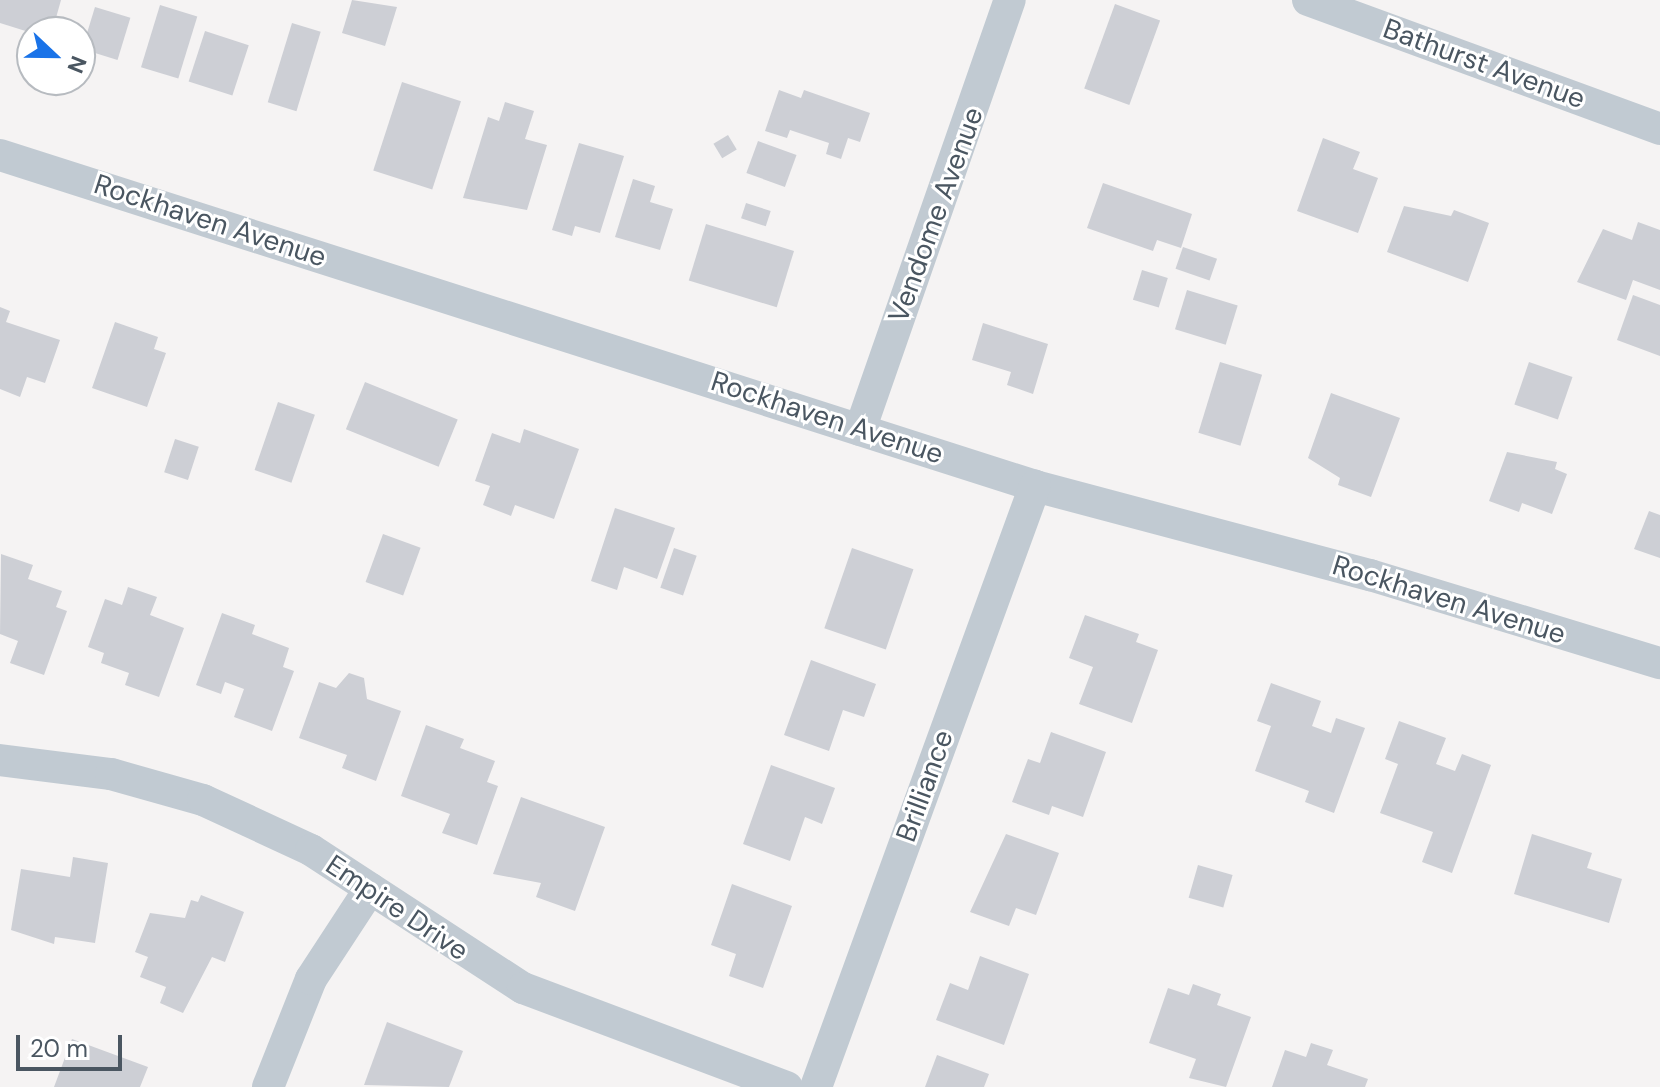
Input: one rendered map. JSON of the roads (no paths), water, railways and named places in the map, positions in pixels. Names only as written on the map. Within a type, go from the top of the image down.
[{"type":"street","name":"Vendome Avenue","points":[[860,430],[1010,0]]},
{"type":"street","name":"Bathurst Avenue","points":[[1308,0],[1660,129]]},
{"type":"street","name":"Rockhaven Avenue","points":[[0,155],[1035,486],[1370,575],[1660,663]]},
{"type":"street","name":"Brilliance","points":[[816,1087],[1035,486]]},
{"type":"street","name":"Empire Drive","points":[[0,760],[111,774],[203,800],[311,850],[523,988],[787,1087]]},
{"type":"street","points":[[268,1087],[311,979],[370,889]]}]
